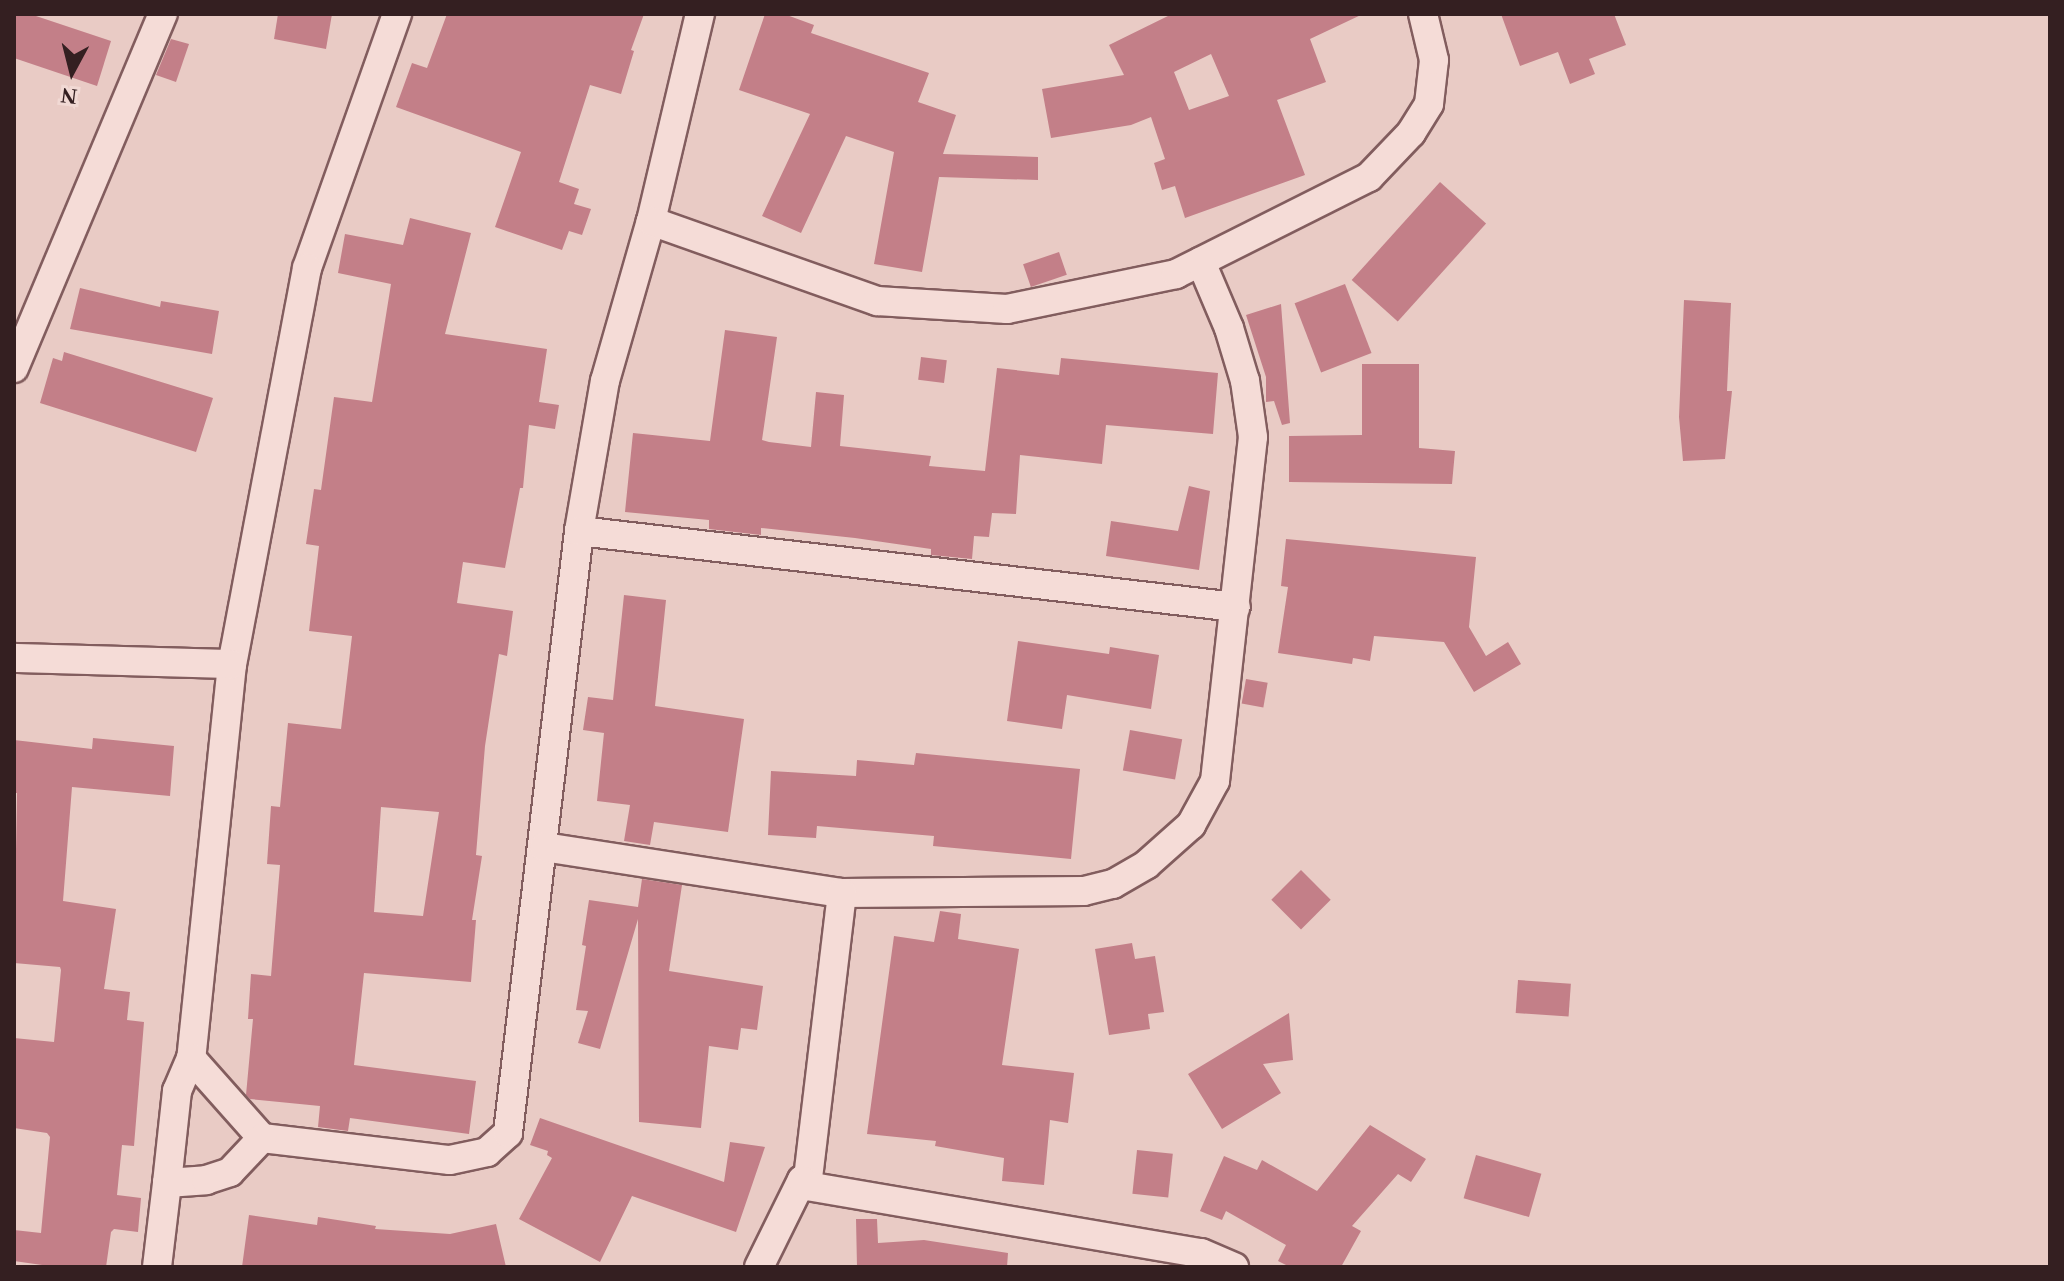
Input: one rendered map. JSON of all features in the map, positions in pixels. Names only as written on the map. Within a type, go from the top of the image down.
[{"type":"street","points":[[14,368],[163,14]]},
{"type":"street","points":[[157,1267],[177,1091],[191,1058],[232,664],[307,268],[397,14]]},
{"type":"street","points":[[191,1058],[262,1138],[450,1160],[487,1152],[508,1133],[579,531],[605,381],[651,221],[700,14]]},
{"type":"street","points":[[651,221],[877,301],[1007,309],[1176,274],[1369,177],[1411,133],[1429,104],[1434,60],[1423,14]]},
{"type":"street","points":[[544,847],[842,893],[1084,891],[1113,884],[1147,864],[1191,825],[1215,781],[1253,437],[1245,381],[1229,328],[1201,262]]},
{"type":"street","points":[[579,531],[1236,607]]},
{"type":"street","points":[[14,658],[232,664]]},
{"type":"street","points":[[807,1186],[842,893]]},
{"type":"street","points":[[167,1183],[206,1180],[230,1172],[262,1138]]},
{"type":"street","points":[[759,1267],[802,1180],[807,1186],[1201,1253],[1234,1267]]},
{"type":"building","points":[[14,14],[30,14],[111,41],[97,86],[14,58]]},
{"type":"building","points":[[278,14],[332,14],[326,49],[274,39]]},
{"type":"building","points":[[447,14],[644,14],[631,50],[634,51],[621,94],[590,85],[559,182],[579,189],[574,204],[591,209],[582,235],[569,231],[562,250],[495,227],[521,152],[396,107],[412,63],[427,68]]},
{"type":"building","points":[[765,14],[784,14],[814,25],[811,33],[929,73],[918,102],[956,115],[943,154],[1038,157],[1038,180],[939,177],[922,272],[874,264],[894,152],[846,136],[801,233],[762,216],[810,114],[739,90]]},
{"type":"building","points":[[1172,14],[1363,14],[1310,39],[1326,82],[1277,100],[1305,175],[1185,218],[1175,186],[1162,190],[1154,163],[1165,159],[1151,117],[1131,125],[1051,138],[1042,89],[1124,75],[1109,45]],"holes":[[[1211,54],[1229,96],[1189,110],[1174,72]]]},
{"type":"building","points":[[1501,14],[1614,14],[1626,45],[1589,59],[1595,74],[1570,84],[1558,52],[1520,66]]},
{"type":"building","points":[[171,39],[189,44],[176,82],[156,75]]},
{"type":"building","points":[[1440,182],[1486,223],[1398,322],[1352,280]]},
{"type":"building","points":[[410,218],[471,233],[445,334],[547,349],[539,402],[559,405],[555,429],[529,425],[523,488],[520,488],[505,568],[463,562],[457,603],[513,611],[507,656],[499,654],[485,746],[476,855],[482,856],[472,920],[476,920],[471,982],[364,973],[354,1065],[476,1081],[469,1134],[350,1118],[348,1131],[318,1127],[320,1106],[250,1099],[246,1095],[253,1019],[248,1019],[251,974],[271,976],[280,865],[267,864],[271,806],[280,807],[288,723],[341,729],[352,636],[309,631],[319,546],[306,544],[314,489],[321,490],[334,397],[372,402],[391,284],[338,273],[345,234],[403,245]],"holes":[[[381,807],[439,812],[423,916],[374,912]]]},
{"type":"building","points":[[1059,252],[1067,275],[1031,287],[1023,264]]},
{"type":"building","points":[[1345,284],[1372,353],[1321,372],[1295,303]]},
{"type":"building","points":[[80,288],[160,307],[161,301],[219,311],[212,354],[70,329]]},
{"type":"building","points":[[1684,300],[1731,303],[1727,391],[1732,391],[1725,459],[1683,461],[1679,417]]},
{"type":"building","points":[[1281,304],[1290,423],[1282,425],[1274,401],[1266,402],[1266,377],[1246,315]]},
{"type":"building","points":[[725,330],[777,337],[762,440],[769,442],[811,447],[816,392],[844,395],[840,446],[931,456],[929,466],[985,471],[997,368],[1059,375],[1061,358],[1218,373],[1213,434],[1106,425],[1102,464],[1020,455],[1016,514],[992,513],[989,537],[974,536],[972,559],[931,555],[931,549],[855,538],[761,528],[761,535],[709,529],[709,520],[625,512],[633,433],[710,441]]},
{"type":"building","points":[[64,352],[213,398],[196,452],[40,403],[53,358],[62,361]]},
{"type":"building","points":[[921,357],[947,360],[944,383],[918,380]]},
{"type":"building","points":[[1362,364],[1419,364],[1419,448],[1455,451],[1452,484],[1289,482],[1289,436],[1362,435]]},
{"type":"building","points":[[1189,486],[1210,491],[1199,570],[1106,556],[1111,521],[1178,531]]},
{"type":"building","points":[[1286,539],[1476,557],[1469,627],[1486,656],[1508,642],[1521,664],[1474,692],[1444,642],[1374,636],[1370,661],[1353,658],[1352,664],[1278,653],[1288,587],[1281,586]]},
{"type":"building","points":[[624,595],[666,600],[655,706],[744,719],[728,832],[654,822],[650,845],[624,841],[630,805],[597,801],[604,733],[583,730],[588,697],[613,700]]},
{"type":"building","points":[[1018,641],[1109,654],[1110,647],[1159,655],[1151,709],[1067,695],[1062,729],[1007,721]]},
{"type":"building","points":[[1246,679],[1268,683],[1263,707],[1242,704]]},
{"type":"building","points":[[1130,730],[1182,739],[1175,780],[1123,770]]},
{"type":"building","points":[[93,738],[174,746],[170,796],[72,787],[63,901],[116,909],[104,989],[130,992],[127,1020],[144,1022],[134,1146],[122,1145],[117,1195],[141,1198],[138,1232],[114,1229],[111,1232],[106,1267],[56,1267],[14,1261],[14,1230],[41,1233],[50,1137],[47,1133],[14,1128],[14,1038],[54,1042],[61,970],[60,967],[14,963],[17,793],[14,793],[14,740],[92,749]]},
{"type":"building","points":[[916,753],[1080,769],[1071,859],[933,846],[934,836],[817,826],[816,838],[768,835],[771,771],[856,776],[857,760],[914,765]]},
{"type":"building","points":[[1301,870],[1331,900],[1301,929],[1271,900]]},
{"type":"building","points":[[642,879],[682,885],[669,971],[763,986],[757,1030],[741,1028],[738,1050],[709,1046],[701,1128],[639,1122],[638,919],[600,1049],[578,1043],[588,1011],[576,1010],[586,946],[582,945],[589,900],[638,907]]},
{"type":"building","points":[[940,911],[961,914],[958,939],[1019,949],[1002,1065],[1074,1073],[1068,1123],[1050,1120],[1044,1185],[1002,1181],[1004,1158],[935,1146],[936,1141],[867,1134],[894,936],[934,942]]},
{"type":"building","points":[[1132,943],[1135,959],[1155,956],[1164,1012],[1148,1014],[1150,1029],[1109,1035],[1095,949]]},
{"type":"building","points":[[1518,980],[1571,984],[1569,1017],[1516,1013]]},
{"type":"building","points":[[1289,1013],[1293,1060],[1263,1064],[1281,1093],[1222,1129],[1188,1074]]},
{"type":"building","points":[[540,1118],[724,1182],[730,1142],[765,1147],[736,1232],[632,1196],[600,1262],[519,1219],[552,1158],[547,1155],[548,1151],[530,1145]]},
{"type":"building","points":[[1370,1125],[1426,1159],[1411,1182],[1398,1174],[1352,1226],[1361,1231],[1341,1267],[1290,1267],[1278,1261],[1286,1245],[1226,1211],[1222,1220],[1200,1211],[1224,1156],[1257,1170],[1262,1160],[1317,1191]]},
{"type":"building","points":[[1137,1150],[1173,1154],[1168,1198],[1132,1194]]},
{"type":"building","points":[[1476,1155],[1541,1174],[1529,1217],[1464,1198]]},
{"type":"building","points":[[249,1215],[317,1225],[318,1217],[376,1226],[375,1229],[450,1234],[496,1224],[506,1267],[242,1267]]},
{"type":"building","points":[[856,1219],[877,1219],[878,1243],[924,1240],[1008,1253],[1007,1267],[857,1267]]}]
